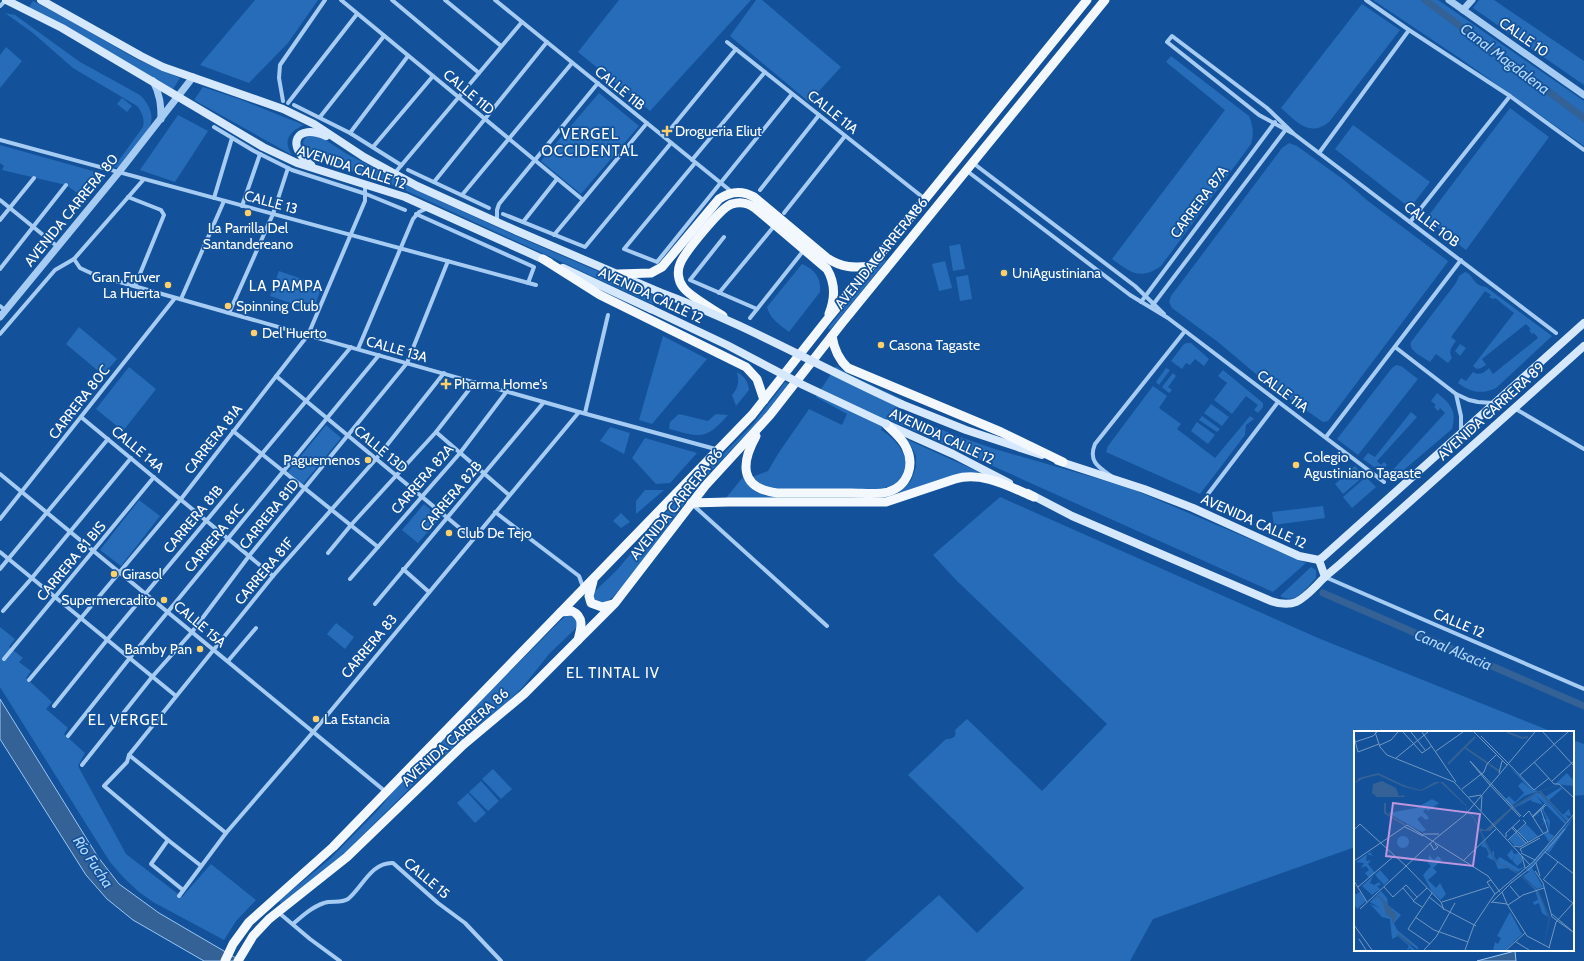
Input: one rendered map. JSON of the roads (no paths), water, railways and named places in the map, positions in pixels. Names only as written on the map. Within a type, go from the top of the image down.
[{"type":"main road","name":"AVENIDA CALLE 12","points":[[6,0],[62,28],[273,152],[395,194],[543,259],[727,345],[803,385],[959,457],[1072,516],[1271,601],[1279,604],[1289,604]]},
{"type":"main road","name":"AVENIDA CALLE 12","points":[[41,0],[141,56],[163,66],[283,109],[301,117],[394,174],[427,190],[659,292],[726,318],[837,374],[901,404],[973,432],[1116,479],[1192,508],[1299,556],[1319,560]]},
{"type":"main road","name":"AVENIDA CARRERA 86","points":[[225,961],[233,944],[249,922],[322,858],[719,450],[764,400],[826,321],[1087,0]]},
{"type":"main road","name":"AVENIDA CARRERA 86","points":[[238,961],[261,927],[278,911],[347,857],[454,753],[524,694],[615,603],[691,503],[713,477],[762,426],[832,336],[1104,0]]},
{"type":"main road","points":[[316,168],[302,158],[297,150],[296,145],[299,137],[312,131],[342,143]]},
{"type":"main road","points":[[618,274],[651,273],[662,267],[719,199],[732,192],[743,192],[754,197],[836,264],[849,267],[871,266]]},
{"type":"main road","points":[[726,318],[683,288],[679,279],[678,270],[683,257],[719,213],[731,204],[745,203],[750,205],[775,225],[827,269],[834,283],[833,300],[826,321]]},
{"type":"main road","points":[[543,259],[600,295],[746,367],[757,379],[764,400]]},
{"type":"main road","name":"AVENIDA CARRERA 89","points":[[1319,560],[1584,323]]},
{"type":"main road","points":[[832,336],[835,349],[843,363],[848,368],[1001,432],[1064,462]]},
{"type":"main road","name":"AVENIDA CARRERA 89","points":[[1289,604],[1303,599],[1325,577],[1584,346]]},
{"type":"main road","points":[[762,426],[747,454],[745,464],[746,473],[750,480],[761,490],[777,493],[877,493],[895,489],[903,483],[908,475],[910,464],[906,446],[886,424]]},
{"type":"main road","points":[[691,503],[886,502],[955,479],[967,477],[986,479],[1034,497]]},
{"type":"main road","points":[[1319,560],[1325,577]]},
{"type":"main road","points":[[595,578],[589,592],[589,599],[591,603],[602,607],[615,603]]},
{"type":"main road","points":[[561,612],[572,612],[580,618],[582,623],[578,640]]},
{"type":"street","points":[[0,6],[6,0]]},
{"type":"street","points":[[283,101],[279,78],[280,65],[325,0]]},
{"type":"street","name":"CALLE 11D","points":[[341,0],[583,200]]},
{"type":"street","points":[[392,0],[479,73]]},
{"type":"street","points":[[445,0],[501,46]]},
{"type":"street","name":"CALLE 11B","points":[[495,0],[732,192]]},
{"type":"street","points":[[1366,0],[1510,96],[1584,150]]},
{"type":"street","name":"CALLE 10","points":[[1453,1],[1463,10],[1584,95]]},
{"type":"street","points":[[1463,10],[1469,1]]},
{"type":"street","points":[[288,102],[357,14]]},
{"type":"street","points":[[394,174],[522,22]]},
{"type":"street","points":[[1319,153],[1409,30]]},
{"type":"street","points":[[320,117],[384,36]]},
{"type":"street","name":"CALLE 10B","points":[[1287,128],[1259,115],[1167,42],[1172,36],[1268,108],[1294,134],[1556,333]]},
{"type":"street","points":[[434,182],[547,42]]},
{"type":"street","name":"CALLE 11A","points":[[727,42],[925,200]]},
{"type":"street","points":[[664,137],[736,49]]},
{"type":"street","points":[[350,133],[408,56]]},
{"type":"street","points":[[462,195],[572,63]]},
{"type":"street","points":[[765,72],[624,249],[657,262],[792,94]]},
{"type":"street","points":[[373,147],[433,76]]},
{"type":"street","name":"AVENIDA CARRERA 80","points":[[0,317],[3,308],[58,247],[193,77]]},
{"type":"street","points":[[152,81],[161,104],[161,119]]},
{"type":"street","points":[[497,222],[497,210],[499,204],[598,84]]},
{"type":"street","points":[[1410,222],[1510,96]]},
{"type":"street","points":[[294,105],[350,133],[401,166]]},
{"type":"street","points":[[760,190],[819,115]]},
{"type":"street","name":"CARRERA 87A","points":[[1142,302],[1278,118]]},
{"type":"street","points":[[554,235],[647,123]]},
{"type":"street","points":[[214,127],[260,154],[288,168],[309,177],[366,194],[405,210]]},
{"type":"street","name":"CARRERA 87A","points":[[1152,306],[1287,128]]},
{"type":"street","points":[[784,212],[845,136]]},
{"type":"street","points":[[214,198],[232,138]]},
{"type":"street","name":"CALLE 13","points":[[0,140],[536,285]]},
{"type":"street","points":[[503,214],[585,247],[671,143]]},
{"type":"street","points":[[242,206],[260,154]]},
{"type":"street","name":"CALLE 11A","points":[[970,167],[1129,281],[1146,296],[1152,306]]},
{"type":"street","name":"CALLE 11A","points":[[970,167],[1130,295],[1152,306],[1384,482]]},
{"type":"street","points":[[229,312],[273,214],[288,168]]},
{"type":"street","points":[[408,170],[489,208]]},
{"type":"street","points":[[0,220],[34,178]]},
{"type":"street","points":[[0,334],[55,270],[74,259],[144,179]]},
{"type":"street","points":[[523,222],[557,179]]},
{"type":"street","name":"CARRERA 81A","points":[[29,680],[181,499],[308,335],[365,201],[365,184]]},
{"type":"street","points":[[0,268],[66,185]]},
{"type":"street","points":[[128,197],[163,212],[164,215],[135,286]]},
{"type":"street","points":[[0,200],[58,247]]},
{"type":"street","points":[[181,299],[224,201]]},
{"type":"street","points":[[358,349],[400,248],[416,214],[428,208]]},
{"type":"street","points":[[416,214],[534,267],[528,283]]},
{"type":"street","points":[[719,293],[775,225]]},
{"type":"street","points":[[724,237],[690,280],[757,309]]},
{"type":"street","points":[[750,318],[804,249]]},
{"type":"street","name":"CALLE 13A","points":[[74,259],[80,268],[95,275],[579,412],[719,450]]},
{"type":"street","points":[[1326,437],[1461,260]]},
{"type":"street","name":"CARRERA 81D","points":[[82,765],[152,677],[192,632],[304,488],[407,363],[448,261]]},
{"type":"street","name":"CARRERA 80C","points":[[0,519],[175,298]]},
{"type":"street","points":[[585,413],[608,315]]},
{"type":"street","points":[[1116,479],[1100,468],[1094,460],[1092,453],[1095,444],[1185,331]]},
{"type":"street","name":"CARRERA 81B","points":[[54,706],[206,520],[351,347]]},
{"type":"street","points":[[1395,347],[1456,394],[1468,400],[1495,403]]},
{"type":"street","name":"CARRERA 81C","points":[[68,736],[129,659],[379,355]]},
{"type":"street","name":"CARRERA 81F","points":[[168,840],[104,786],[127,762],[129,755],[273,576],[376,459],[444,373]]},
{"type":"street","name":"CALLE 13D","points":[[276,376],[473,539]]},
{"type":"street","points":[[328,553],[351,525],[436,432],[475,382]]},
{"type":"street","name":"CARRERA 82A","points":[[350,579],[460,453],[507,391]]},
{"type":"street","points":[[1456,394],[1461,416],[1461,434]]},
{"type":"street","name":"CARRERA 82B","points":[[374,604],[544,402]]},
{"type":"street","points":[[1208,494],[1278,402]]},
{"type":"street","points":[[1514,408],[1584,449]]},
{"type":"street","name":"CARRERA 83","points":[[179,896],[200,865],[226,833],[314,731],[579,412]]},
{"type":"street","name":"CALLE 14A","points":[[81,417],[273,576]]},
{"type":"street","points":[[233,432],[378,547]]},
{"type":"street","points":[[436,432],[509,495]]},
{"type":"street","points":[[0,569],[108,439]]},
{"type":"street","points":[[3,611],[131,458]]},
{"type":"street","name":"CALLE 15A","points":[[0,474],[314,731],[386,792]]},
{"type":"street","name":"CARRERA 81 BIS","points":[[4,659],[154,477]]},
{"type":"street","points":[[691,503],[827,626]]},
{"type":"street","points":[[495,512],[579,576],[584,589]]},
{"type":"street","points":[[0,552],[31,579],[176,696]]},
{"type":"street","points":[[403,569],[429,592]]},
{"type":"street","name":"CALLE 12","points":[[1325,577],[1584,689]]},
{"type":"street","points":[[228,661],[256,628]]},
{"type":"street","points":[[129,755],[226,833]]},
{"type":"street","points":[[183,890],[151,864],[168,840],[200,865]]},
{"type":"street","name":"CALLE 15","points":[[293,924],[322,903],[344,902],[377,868],[388,863],[393,863],[438,903],[465,923],[501,961]]},
{"type":"street","points":[[278,911],[340,961]]},
{"type":"water","name":"Río Fucha","points":[[0,699],[98,857],[119,884],[159,913],[241,961],[204,961],[133,920],[107,899],[86,875],[0,739]]},
{"type":"water","points":[[1515,951],[1516,961],[1477,961]]},
{"type":"waterway","name":"Canal Magdalena","points":[[1425,0],[1584,118]]},
{"type":"waterway","name":"Canal Alsacia","points":[[1323,593],[1584,706]]},
{"type":"place","name":"Drogueria Eliut","points":[[667,131]]},
{"type":"place","name":"La Parrilla Del Santandereano","points":[[248,213]]},
{"type":"place","name":"UniAgustiniana","points":[[1004,273]]},
{"type":"place","name":"Gran Fruver La Huerta","points":[[168,285]]},
{"type":"place","name":"Spinning Club","points":[[228,306]]},
{"type":"place","name":"Del Huerto","points":[[254,333]]},
{"type":"place","name":"Casona Tagaste","points":[[881,345]]},
{"type":"place","name":"Pharma Home's","points":[[446,384]]},
{"type":"place","name":"Paguemenos","points":[[368,460]]},
{"type":"place","name":"Colegio Agustiniano Tagaste","points":[[1296,465]]},
{"type":"place","name":"Club De Tejo","points":[[449,533]]},
{"type":"place","name":"Girasol","points":[[114,574]]},
{"type":"place","name":"Supermercadito","points":[[164,600]]},
{"type":"place","name":"Bamby Pan","points":[[200,649]]},
{"type":"place","name":"La Estancia","points":[[316,719]]},
{"type":"district","name":"VERGEL OCCIDENTAL","points":[[590,142]]},
{"type":"district","name":"LA PAMPA","points":[[286,286]]},
{"type":"district","name":"EL TINTAL IV","points":[[613,673]]},
{"type":"district","name":"EL VERGEL","points":[[128,720]]}]
